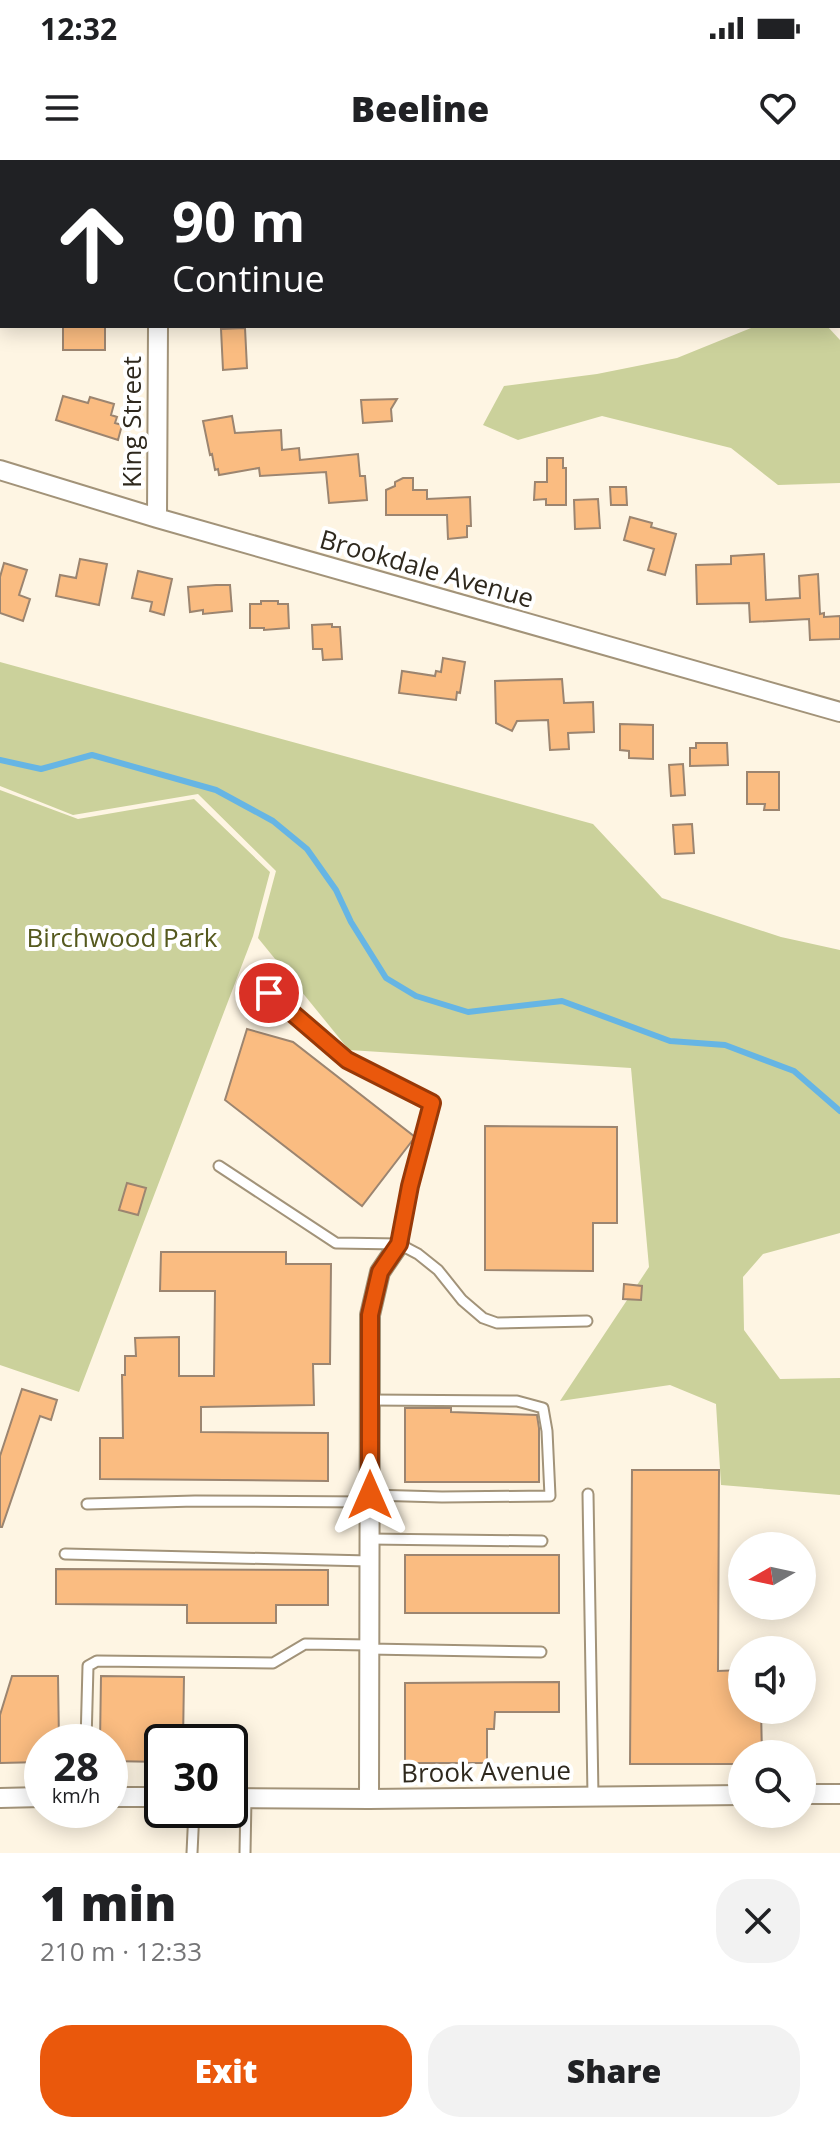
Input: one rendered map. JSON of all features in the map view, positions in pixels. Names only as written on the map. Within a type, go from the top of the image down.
[{"type":"street","name":"King Street","points":[[157,518],[158,328]]},
{"type":"street","name":"Brookdale Avenue","points":[[0,470],[157,518],[840,712]]},
{"type":"street","points":[[369,1799],[370,1315],[380,1272],[399,1244]]},
{"type":"street","points":[[816,1794],[840,1794]]},
{"type":"street","name":"Brook Avenue","points":[[248,1798],[728,1795]]},
{"type":"street","points":[[0,1798],[24,1797]]},
{"type":"lane","points":[[269,993],[347,1060],[432,1103],[410,1186],[399,1244]]},
{"type":"lane","points":[[219,1166],[336,1243],[399,1244],[418,1254],[438,1270],[462,1300],[483,1318],[497,1323],[587,1321]]},
{"type":"lane","points":[[87,1504],[550,1496],[543,1408],[517,1401],[370,1400]]},
{"type":"lane","points":[[588,1494],[593,1796]]},
{"type":"lane","points":[[369,1539],[542,1541]]},
{"type":"lane","points":[[65,1554],[369,1561]]},
{"type":"lane","points":[[86,1724],[88,1666],[97,1661],[273,1663],[305,1644],[541,1652]]},
{"type":"lane","points":[[192,1853],[193,1828]]},
{"type":"lane","points":[[242,1828],[245,1853]]},
{"type":"green space","points":[[751,328],[829,328],[840,340],[840,483],[778,485],[731,448],[602,416],[518,440],[483,425],[504,386],[597,374],[677,358]]},
{"type":"green space","points":[[0,662],[593,824],[662,898],[781,937],[840,950],[840,1233],[763,1254],[743,1277],[744,1330],[780,1379],[840,1378],[840,1495],[721,1485],[716,1404],[670,1385],[560,1401],[649,1267],[631,1068],[349,1050],[258,938],[276,871],[198,794],[73,815],[0,786]]},
{"type":"green space","name":"Birchwood Park","points":[[0,790],[78,819],[194,799],[270,872],[253,936],[79,1392],[0,1365]]},
{"type":"building","points":[[63,328],[105,328],[105,350],[63,350]]},
{"type":"building","points":[[245,328],[247,368],[223,370],[221,329]]},
{"type":"building","points":[[63,396],[88,403],[90,397],[114,404],[111,415],[117,417],[115,423],[122,425],[118,440],[56,420]]},
{"type":"building","points":[[397,399],[391,409],[392,421],[363,423],[361,400]]},
{"type":"building","points":[[232,416],[235,433],[281,430],[282,450],[299,448],[300,460],[358,454],[360,476],[365,476],[367,500],[329,503],[326,472],[260,476],[259,468],[219,475],[210,455],[203,421]]},
{"type":"building","points":[[547,458],[563,458],[566,505],[546,505],[546,499],[534,500],[535,482],[547,482]]},
{"type":"building","points":[[403,478],[413,478],[413,490],[427,490],[427,499],[470,497],[471,526],[467,526],[467,537],[448,539],[447,515],[386,515],[386,490]]},
{"type":"building","points":[[610,487],[626,487],[627,505],[611,505]]},
{"type":"building","points":[[598,499],[600,528],[575,529],[574,500]]},
{"type":"building","points":[[630,517],[676,534],[665,575],[648,570],[654,549],[624,540]]},
{"type":"building","points":[[764,554],[766,600],[800,598],[799,576],[818,574],[820,614],[824,613],[824,617],[840,616],[840,639],[810,640],[809,619],[750,622],[749,603],[697,604],[696,565],[731,564],[731,556]]},
{"type":"building","points":[[80,559],[107,564],[99,605],[56,596],[60,575],[76,578]]},
{"type":"building","points":[[4,563],[27,570],[19,595],[30,599],[23,621],[0,613],[0,577]]},
{"type":"building","points":[[138,571],[172,579],[164,615],[150,611],[152,602],[132,598]]},
{"type":"building","points":[[230,585],[232,611],[190,612],[188,587]]},
{"type":"building","points":[[261,601],[288,604],[289,628],[250,628],[250,604],[261,604]]},
{"type":"building","points":[[332,624],[332,627],[340,627],[342,659],[323,660],[322,649],[313,649],[312,625]]},
{"type":"building","points":[[443,658],[465,662],[456,700],[399,693],[402,671],[435,676],[436,671],[441,672]]},
{"type":"building","points":[[562,679],[564,703],[593,702],[594,732],[568,733],[569,749],[550,750],[548,720],[517,721],[512,731],[496,723],[495,681]]},
{"type":"building","points":[[620,724],[653,725],[653,759],[629,758],[629,751],[620,750]]},
{"type":"building","points":[[696,743],[727,743],[728,765],[690,766],[690,748],[696,748]]},
{"type":"building","points":[[683,764],[685,795],[671,796],[669,765]]},
{"type":"building","points":[[747,772],[779,772],[779,810],[764,810],[765,804],[747,804]]},
{"type":"building","points":[[692,824],[694,853],[675,854],[673,825]]},
{"type":"building","points":[[247,1029],[293,1042],[415,1137],[362,1206],[225,1100]]},
{"type":"building","points":[[485,1126],[617,1127],[617,1223],[593,1223],[593,1271],[485,1270]]},
{"type":"building","points":[[127,1183],[146,1188],[138,1215],[119,1210]]},
{"type":"building","points":[[161,1252],[286,1252],[286,1264],[331,1264],[330,1364],[313,1364],[314,1405],[201,1407],[201,1432],[328,1433],[328,1481],[100,1479],[100,1438],[123,1438],[122,1375],[125,1375],[125,1356],[136,1356],[135,1338],[179,1337],[179,1376],[214,1376],[215,1291],[160,1291]]},
{"type":"building","points":[[624,1284],[642,1286],[641,1300],[623,1299]]},
{"type":"building","points":[[22,1389],[57,1400],[51,1420],[40,1416],[0,1527],[0,1456]]},
{"type":"building","points":[[405,1408],[451,1408],[451,1412],[537,1415],[539,1482],[405,1482]]},
{"type":"building","points":[[632,1470],[719,1470],[718,1671],[728,1671],[728,1724],[761,1724],[762,1740],[728,1740],[728,1764],[630,1764]]},
{"type":"building","points":[[405,1555],[559,1555],[559,1613],[405,1613]]},
{"type":"building","points":[[56,1569],[328,1570],[328,1605],[276,1605],[276,1623],[187,1623],[187,1605],[56,1604]]},
{"type":"building","points":[[12,1676],[58,1676],[59,1724],[24,1724],[24,1762],[0,1763],[0,1715]]},
{"type":"building","points":[[101,1676],[184,1677],[183,1724],[144,1724],[144,1762],[128,1761],[128,1724],[100,1724]]},
{"type":"building","points":[[559,1682],[559,1712],[495,1712],[494,1729],[487,1729],[487,1763],[405,1763],[405,1683]]},
{"type":"waterway","points":[[0,760],[41,769],[92,755],[216,790],[273,821],[307,849],[336,890],[351,922],[386,978],[416,996],[468,1012],[562,1001],[670,1041],[725,1045],[794,1071],[840,1111]]},
{"type":"route","points":[[269,993],[347,1060],[432,1103],[410,1186],[399,1244],[380,1272],[370,1315],[370,1495]]}]
